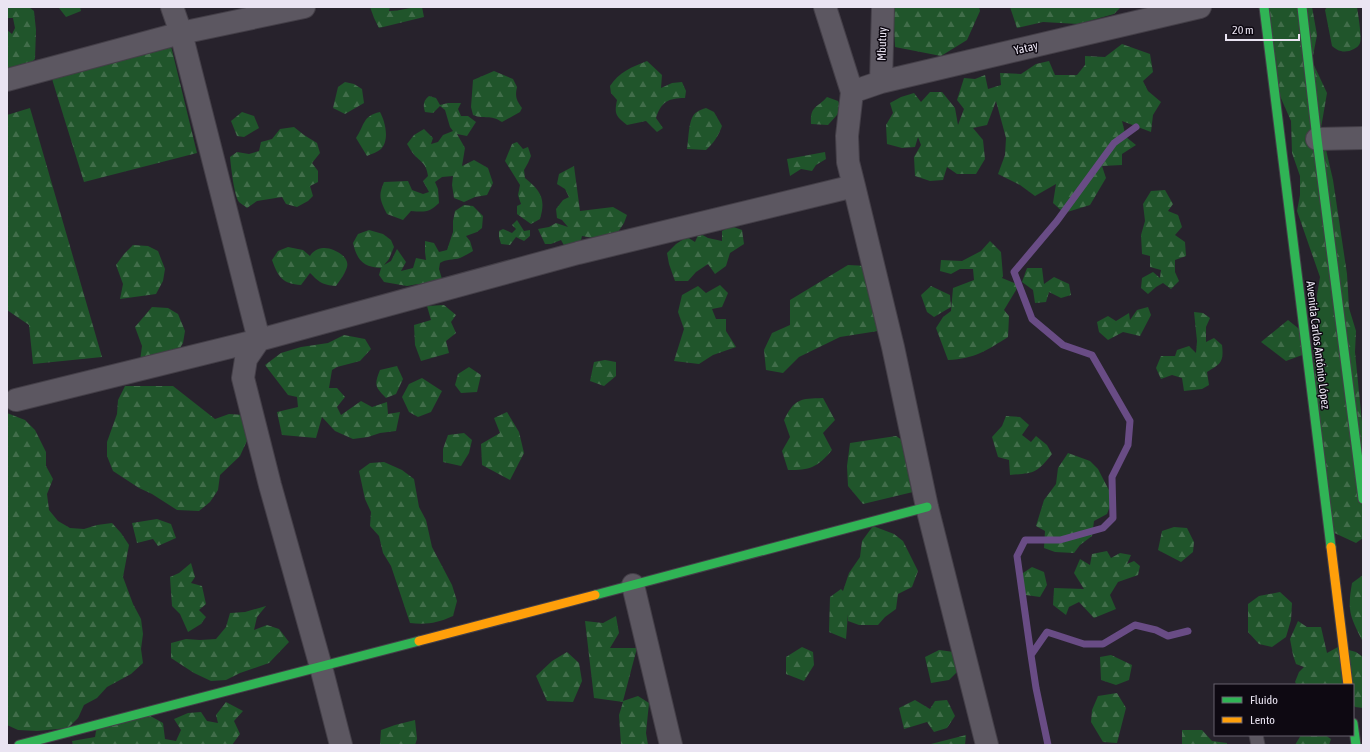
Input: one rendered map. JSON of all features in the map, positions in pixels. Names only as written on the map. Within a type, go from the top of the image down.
[{"type":"main road","name":"Avenida Carlos António López","points":[[1264,7],[1348,684]]},
{"type":"main road","name":"Avenida Carlos António López","points":[[1302,7],[1317,139],[1363,499]]},
{"type":"main road","points":[[19,745],[927,507]]},
{"type":"main road","points":[[1354,731],[1356,745]]},
{"type":"street","points":[[172,7],[181,33],[259,340],[246,359],[243,378],[270,485],[321,667],[341,745]]},
{"type":"street","points":[[7,80],[181,33],[304,7]]},
{"type":"street","points":[[825,7],[852,92],[847,136],[848,162],[893,348],[927,507],[988,745]]},
{"type":"street","name":"Mbutuy","points":[[880,82],[883,7]]},
{"type":"street","name":"Yatay","points":[[852,92],[880,82],[1200,7]]},
{"type":"street","points":[[1317,139],[1363,138]]},
{"type":"street","points":[[16,400],[259,340],[578,253],[854,186]]},
{"type":"street","points":[[633,585],[671,745]]},
{"type":"green space","points":[[7,7],[29,7],[34,11],[36,30],[35,59],[26,67],[7,74],[7,30],[12,34],[15,28],[13,18],[7,18]]},
{"type":"green space","points":[[80,7],[81,11],[66,17],[59,8]]},
{"type":"green space","points":[[370,7],[390,7],[389,11],[422,7],[424,17],[379,28]]},
{"type":"green space","points":[[893,7],[979,7],[980,11],[967,40],[941,56],[895,47]]},
{"type":"green space","points":[[1010,7],[1121,7],[1114,14],[1078,24],[1043,22],[1017,28]]},
{"type":"green space","points":[[1268,7],[1312,7],[1317,35],[1312,61],[1327,93],[1321,128],[1333,180],[1347,274],[1349,308],[1356,331],[1355,352],[1363,432],[1363,538],[1356,543],[1328,530],[1313,348],[1316,334],[1317,295],[1320,277],[1297,211],[1300,195],[1300,176],[1292,153],[1291,121],[1280,96]]},
{"type":"green space","points":[[1327,7],[1357,7],[1361,36],[1360,43],[1357,47],[1352,50],[1343,51],[1332,46],[1325,10]]},
{"type":"green space","points":[[1122,44],[1150,54],[1153,72],[1143,81],[1148,91],[1161,102],[1153,115],[1151,132],[1122,121],[1126,137],[1136,145],[1122,154],[1122,165],[1102,166],[1106,178],[1090,205],[1064,213],[1053,203],[1056,184],[1035,196],[1020,185],[998,174],[1005,155],[1006,138],[996,101],[987,125],[973,128],[983,140],[985,159],[976,174],[957,174],[947,167],[943,180],[930,181],[915,176],[914,157],[921,145],[918,137],[915,147],[902,148],[887,144],[886,125],[893,113],[890,103],[901,97],[914,93],[921,102],[930,92],[942,92],[955,108],[958,125],[964,109],[957,100],[964,78],[975,79],[985,75],[988,89],[1001,85],[1000,73],[1021,74],[1036,64],[1049,61],[1055,75],[1077,75],[1085,65],[1085,56],[1105,57]]},
{"type":"green space","points":[[171,46],[197,153],[84,182],[52,79]]},
{"type":"green space","points":[[647,61],[662,75],[661,88],[672,83],[682,82],[686,91],[685,98],[670,100],[660,108],[656,118],[663,128],[657,132],[646,121],[627,125],[620,119],[616,112],[617,100],[611,93],[610,86],[617,77],[631,68]]},
{"type":"green space","points":[[494,71],[513,79],[517,87],[516,98],[522,108],[520,112],[502,122],[494,118],[473,115],[471,107],[473,80]]},
{"type":"green space","points":[[345,82],[354,84],[362,89],[364,103],[345,114],[333,108],[338,87]]},
{"type":"green space","points":[[429,96],[436,98],[440,105],[448,103],[461,103],[458,109],[461,116],[468,116],[476,122],[467,136],[457,134],[465,148],[462,166],[474,160],[488,168],[493,183],[487,195],[475,197],[464,202],[454,198],[452,185],[453,176],[442,177],[435,182],[438,189],[439,203],[432,209],[426,211],[411,211],[403,220],[387,214],[380,195],[384,182],[408,181],[412,190],[423,194],[429,192],[423,181],[428,176],[426,167],[412,152],[407,144],[414,135],[424,129],[433,138],[431,144],[438,142],[443,135],[453,131],[450,127],[445,110],[440,106],[433,113],[425,112],[424,103]]},
{"type":"green space","points":[[827,97],[838,101],[841,107],[837,115],[828,125],[811,124],[814,108]]},
{"type":"green space","points":[[30,108],[102,357],[33,364],[29,325],[7,310],[7,115]]},
{"type":"green space","points":[[706,108],[714,112],[722,126],[719,133],[706,150],[687,149],[689,128],[692,118],[698,111]]},
{"type":"green space","points":[[242,112],[254,116],[259,128],[244,137],[237,136],[231,121]]},
{"type":"green space","points":[[380,112],[384,120],[386,130],[384,145],[381,149],[367,156],[356,138],[367,119],[370,116]]},
{"type":"green space","points":[[294,127],[317,143],[320,153],[312,163],[318,171],[318,182],[310,186],[313,196],[308,201],[297,207],[286,204],[282,197],[257,201],[247,208],[239,202],[237,198],[230,157],[237,152],[249,154],[259,151],[261,142],[272,139],[280,129]]},
{"type":"green space","points":[[517,142],[523,149],[528,147],[531,156],[524,170],[525,178],[538,191],[542,201],[542,212],[540,219],[531,224],[517,214],[517,206],[521,204],[518,195],[520,185],[505,161],[512,144]]},
{"type":"green space","points":[[825,152],[826,159],[816,165],[812,171],[801,169],[790,176],[787,159]]},
{"type":"green space","points":[[574,166],[580,211],[613,207],[627,215],[618,232],[598,239],[582,236],[578,253],[567,251],[561,240],[551,244],[545,244],[538,229],[549,227],[556,223],[568,227],[562,220],[557,218],[556,209],[563,200],[569,197],[565,189],[557,184],[559,174]]},
{"type":"green space","points":[[1165,190],[1173,204],[1168,211],[1178,215],[1182,227],[1175,235],[1185,242],[1186,256],[1175,260],[1175,272],[1179,281],[1171,289],[1163,283],[1148,294],[1141,288],[1142,278],[1153,272],[1160,278],[1161,270],[1150,267],[1150,256],[1142,254],[1141,235],[1145,221],[1143,204],[1151,191]]},
{"type":"green space","points":[[464,205],[473,206],[483,216],[482,228],[477,232],[466,236],[470,241],[473,251],[460,258],[447,260],[440,263],[439,269],[442,279],[435,285],[418,284],[407,286],[384,282],[379,275],[381,268],[365,264],[357,254],[353,243],[358,234],[369,230],[383,234],[391,240],[394,247],[389,259],[384,265],[391,261],[397,249],[406,262],[401,271],[413,268],[416,258],[426,260],[425,241],[434,243],[439,252],[447,250],[453,232],[455,211]]},
{"type":"green space","points":[[517,220],[524,231],[530,230],[530,236],[524,241],[516,237],[510,245],[501,244],[499,231],[503,229],[512,233],[516,229],[512,225]]},
{"type":"green space","points":[[731,226],[742,230],[744,244],[730,253],[726,266],[715,274],[708,264],[696,272],[688,281],[675,281],[667,253],[676,244],[687,237],[695,242],[699,233],[708,238],[722,241],[722,231]]},
{"type":"green space","points":[[990,241],[1001,252],[1002,278],[1019,285],[1004,310],[1009,316],[1008,337],[987,350],[973,356],[948,360],[936,328],[943,317],[951,311],[953,288],[974,280],[973,269],[960,269],[951,274],[940,271],[941,260],[962,261],[981,251]]},
{"type":"green space","points":[[133,245],[148,246],[158,251],[165,269],[163,281],[156,294],[120,299],[123,284],[116,265]]},
{"type":"green space","points":[[288,247],[303,250],[310,256],[315,250],[321,248],[331,249],[340,253],[346,259],[346,270],[336,286],[327,285],[321,282],[310,273],[301,285],[290,283],[285,281],[279,275],[272,260],[278,251]]},
{"type":"green space","points":[[848,265],[868,266],[886,320],[878,331],[840,337],[799,357],[783,373],[766,370],[764,350],[772,333],[790,325],[790,300]]},
{"type":"green space","points":[[1027,268],[1042,268],[1044,284],[1054,277],[1069,284],[1071,295],[1061,298],[1049,292],[1046,302],[1035,303],[1033,290],[1022,282]]},
{"type":"green space","points":[[720,285],[728,293],[722,307],[712,309],[716,319],[726,319],[726,331],[736,347],[713,355],[699,364],[674,361],[684,329],[678,312],[682,295],[698,286],[706,293]]},
{"type":"green space","points":[[931,286],[950,295],[951,307],[934,317],[927,312],[921,295]]},
{"type":"green space","points":[[444,305],[456,315],[451,322],[456,333],[446,341],[449,353],[421,361],[415,345],[414,325],[431,320],[427,306]]},
{"type":"green space","points":[[152,307],[168,308],[178,314],[185,331],[183,343],[175,356],[140,361],[142,346],[135,327]]},
{"type":"green space","points":[[1148,307],[1151,315],[1140,336],[1123,332],[1108,340],[1099,332],[1097,322],[1108,316],[1116,321],[1129,313],[1130,320],[1137,310]]},
{"type":"green space","points":[[1194,312],[1203,313],[1210,318],[1206,327],[1206,342],[1214,338],[1222,345],[1222,359],[1216,367],[1207,372],[1209,385],[1202,389],[1184,391],[1182,378],[1172,375],[1161,379],[1156,368],[1161,356],[1175,356],[1177,350],[1189,346],[1196,353],[1197,341]]},
{"type":"green space","points":[[1288,320],[1303,332],[1305,354],[1286,361],[1261,342]]},
{"type":"green space","points":[[344,335],[365,339],[371,349],[360,361],[337,367],[332,370],[329,388],[337,388],[345,397],[337,407],[341,415],[361,401],[372,407],[387,402],[388,414],[400,412],[396,431],[353,439],[335,431],[322,417],[316,438],[282,435],[277,412],[298,407],[297,397],[288,395],[265,365],[281,353],[301,347],[328,343]]},
{"type":"green space","points":[[605,360],[616,362],[616,376],[604,386],[590,381],[594,362]]},
{"type":"green space","points":[[397,366],[403,379],[396,394],[386,398],[377,386],[376,383],[378,375],[380,370]]},
{"type":"green space","points":[[469,367],[481,375],[477,392],[461,393],[455,385],[458,374]]},
{"type":"green space","points":[[422,378],[442,391],[431,412],[418,417],[409,412],[402,397],[409,384]]},
{"type":"green space","points":[[125,386],[173,386],[215,419],[229,414],[244,415],[255,423],[240,456],[220,475],[218,490],[210,502],[199,511],[177,510],[113,471],[107,456],[107,442],[117,414],[118,400]]},
{"type":"green space","points":[[823,398],[835,420],[823,433],[832,450],[822,461],[813,467],[788,470],[782,451],[790,437],[784,420],[792,407],[799,401]]},
{"type":"green space","points":[[507,412],[519,432],[524,453],[510,480],[482,465],[481,444],[500,433],[494,418]]},
{"type":"green space","points":[[7,413],[25,420],[35,430],[46,452],[46,466],[53,479],[47,494],[49,510],[58,521],[70,528],[84,529],[112,523],[129,545],[123,577],[133,604],[141,619],[143,634],[141,649],[143,663],[131,674],[107,687],[97,698],[84,705],[78,718],[68,728],[37,731],[18,730],[7,725]]},
{"type":"green space","points":[[1006,416],[1020,417],[1029,425],[1022,435],[1031,442],[1036,436],[1047,445],[1052,454],[1038,469],[1030,473],[1010,475],[1009,460],[998,457],[992,437],[1002,426]]},
{"type":"green space","points":[[464,433],[472,440],[469,453],[461,466],[443,462],[443,449],[448,435]]},
{"type":"green space","points":[[896,436],[908,444],[913,492],[863,504],[848,486],[847,466],[850,443]]},
{"type":"green space","points":[[1068,453],[1090,461],[1098,469],[1113,498],[1107,514],[1094,521],[1092,536],[1080,545],[1074,553],[1055,552],[1044,548],[1045,531],[1036,526],[1044,500],[1056,484],[1058,468]]},
{"type":"green space","points":[[384,462],[402,470],[414,479],[419,507],[426,520],[432,547],[452,585],[457,601],[453,616],[432,623],[410,623],[391,566],[383,553],[379,536],[370,526],[371,512],[365,499],[359,471],[370,463]]},
{"type":"green space","points":[[157,519],[171,524],[176,538],[158,546],[153,539],[137,543],[132,523]]},
{"type":"green space","points":[[873,526],[894,534],[903,541],[918,571],[912,587],[898,594],[896,609],[885,617],[878,625],[859,625],[848,621],[848,614],[846,639],[829,632],[830,597],[841,589],[843,591],[849,573],[860,557],[862,541]]},
{"type":"green space","points":[[1174,527],[1187,528],[1194,542],[1193,552],[1181,562],[1158,550],[1162,531]]},
{"type":"green space","points":[[1107,551],[1111,558],[1120,553],[1131,555],[1127,564],[1134,561],[1140,566],[1138,575],[1118,582],[1110,595],[1116,609],[1094,618],[1079,602],[1069,607],[1066,615],[1053,605],[1054,588],[1084,589],[1074,573],[1080,559],[1090,565],[1092,554]]},
{"type":"green space","points":[[191,563],[195,577],[191,583],[202,586],[206,604],[199,610],[206,617],[201,624],[188,632],[180,614],[172,606],[170,577],[179,573]]},
{"type":"green space","points":[[1032,567],[1044,572],[1047,585],[1040,597],[1026,595],[1019,583],[1023,573]]},
{"type":"green space","points":[[1363,575],[1363,642],[1352,620],[1350,601],[1352,583]]},
{"type":"green space","points":[[1280,592],[1292,603],[1291,620],[1286,637],[1272,647],[1259,644],[1248,632],[1248,604],[1259,596]]},
{"type":"green space","points":[[266,606],[257,617],[254,630],[267,625],[279,629],[289,642],[269,663],[240,673],[226,680],[211,681],[194,673],[171,658],[171,643],[186,639],[216,639],[226,627],[230,613],[245,612]]},
{"type":"green space","points":[[616,616],[619,633],[610,648],[637,648],[623,701],[638,696],[649,703],[646,733],[648,745],[621,745],[619,715],[623,702],[594,698],[585,621],[603,623]]},
{"type":"green space","points":[[1298,621],[1307,627],[1321,627],[1327,653],[1338,647],[1356,652],[1363,657],[1363,708],[1354,706],[1354,684],[1296,684],[1295,682],[1299,672],[1304,667],[1296,664],[1290,639]]},
{"type":"green space","points":[[802,647],[813,652],[814,665],[804,681],[786,674],[786,657]]},
{"type":"green space","points":[[939,650],[954,652],[962,667],[949,680],[931,683],[925,657]]},
{"type":"green space","points":[[567,652],[579,663],[582,681],[573,702],[547,701],[536,676],[552,661]]},
{"type":"green space","points":[[1111,655],[1132,665],[1129,680],[1116,685],[1101,680],[1100,657]]},
{"type":"green space","points":[[1117,693],[1126,708],[1117,743],[1103,742],[1091,722],[1092,710],[1098,696]]},
{"type":"green space","points":[[915,700],[930,709],[935,701],[947,700],[955,716],[947,728],[934,732],[927,722],[904,729],[899,708]]},
{"type":"green space","points":[[226,702],[243,711],[234,721],[240,734],[232,745],[73,745],[72,741],[95,737],[97,725],[145,713],[163,723],[165,739],[176,741],[181,730],[174,719],[188,713],[201,712],[207,721],[218,723],[216,715]]},
{"type":"green space","points":[[415,720],[417,739],[415,745],[380,745],[381,730]]},
{"type":"green space","points":[[1182,730],[1202,730],[1212,741],[1227,743],[1227,745],[1182,745]]},
{"type":"green space","points":[[966,735],[965,745],[931,745],[931,744]]},
{"type":"green space","points":[[1300,736],[1326,736],[1331,739],[1329,745],[1295,745]]},
{"type":"waterway","points":[[1031,655],[1017,556],[1025,540],[1060,540],[1103,528],[1113,518],[1112,477],[1128,445],[1130,421],[1092,355],[1063,345],[1032,319],[1014,272],[1057,221],[1114,143],[1136,127]]},
{"type":"waterway","points":[[1048,745],[1036,688],[1031,655],[1047,632],[1084,644],[1103,644],[1135,625],[1156,630],[1168,636],[1188,631]]},
{"type":"traffic: fast","points":[[1264,7],[1331,547]]},
{"type":"traffic: fast","points":[[1302,7],[1317,139],[1363,499]]},
{"type":"traffic: fast","points":[[595,595],[927,507]]},
{"type":"traffic: fast","points":[[19,745],[419,641]]},
{"type":"traffic: fast","points":[[1354,730],[1356,745]]},
{"type":"traffic: slow","points":[[1331,547],[1348,684]]},
{"type":"traffic: slow","points":[[419,641],[595,595]]}]
